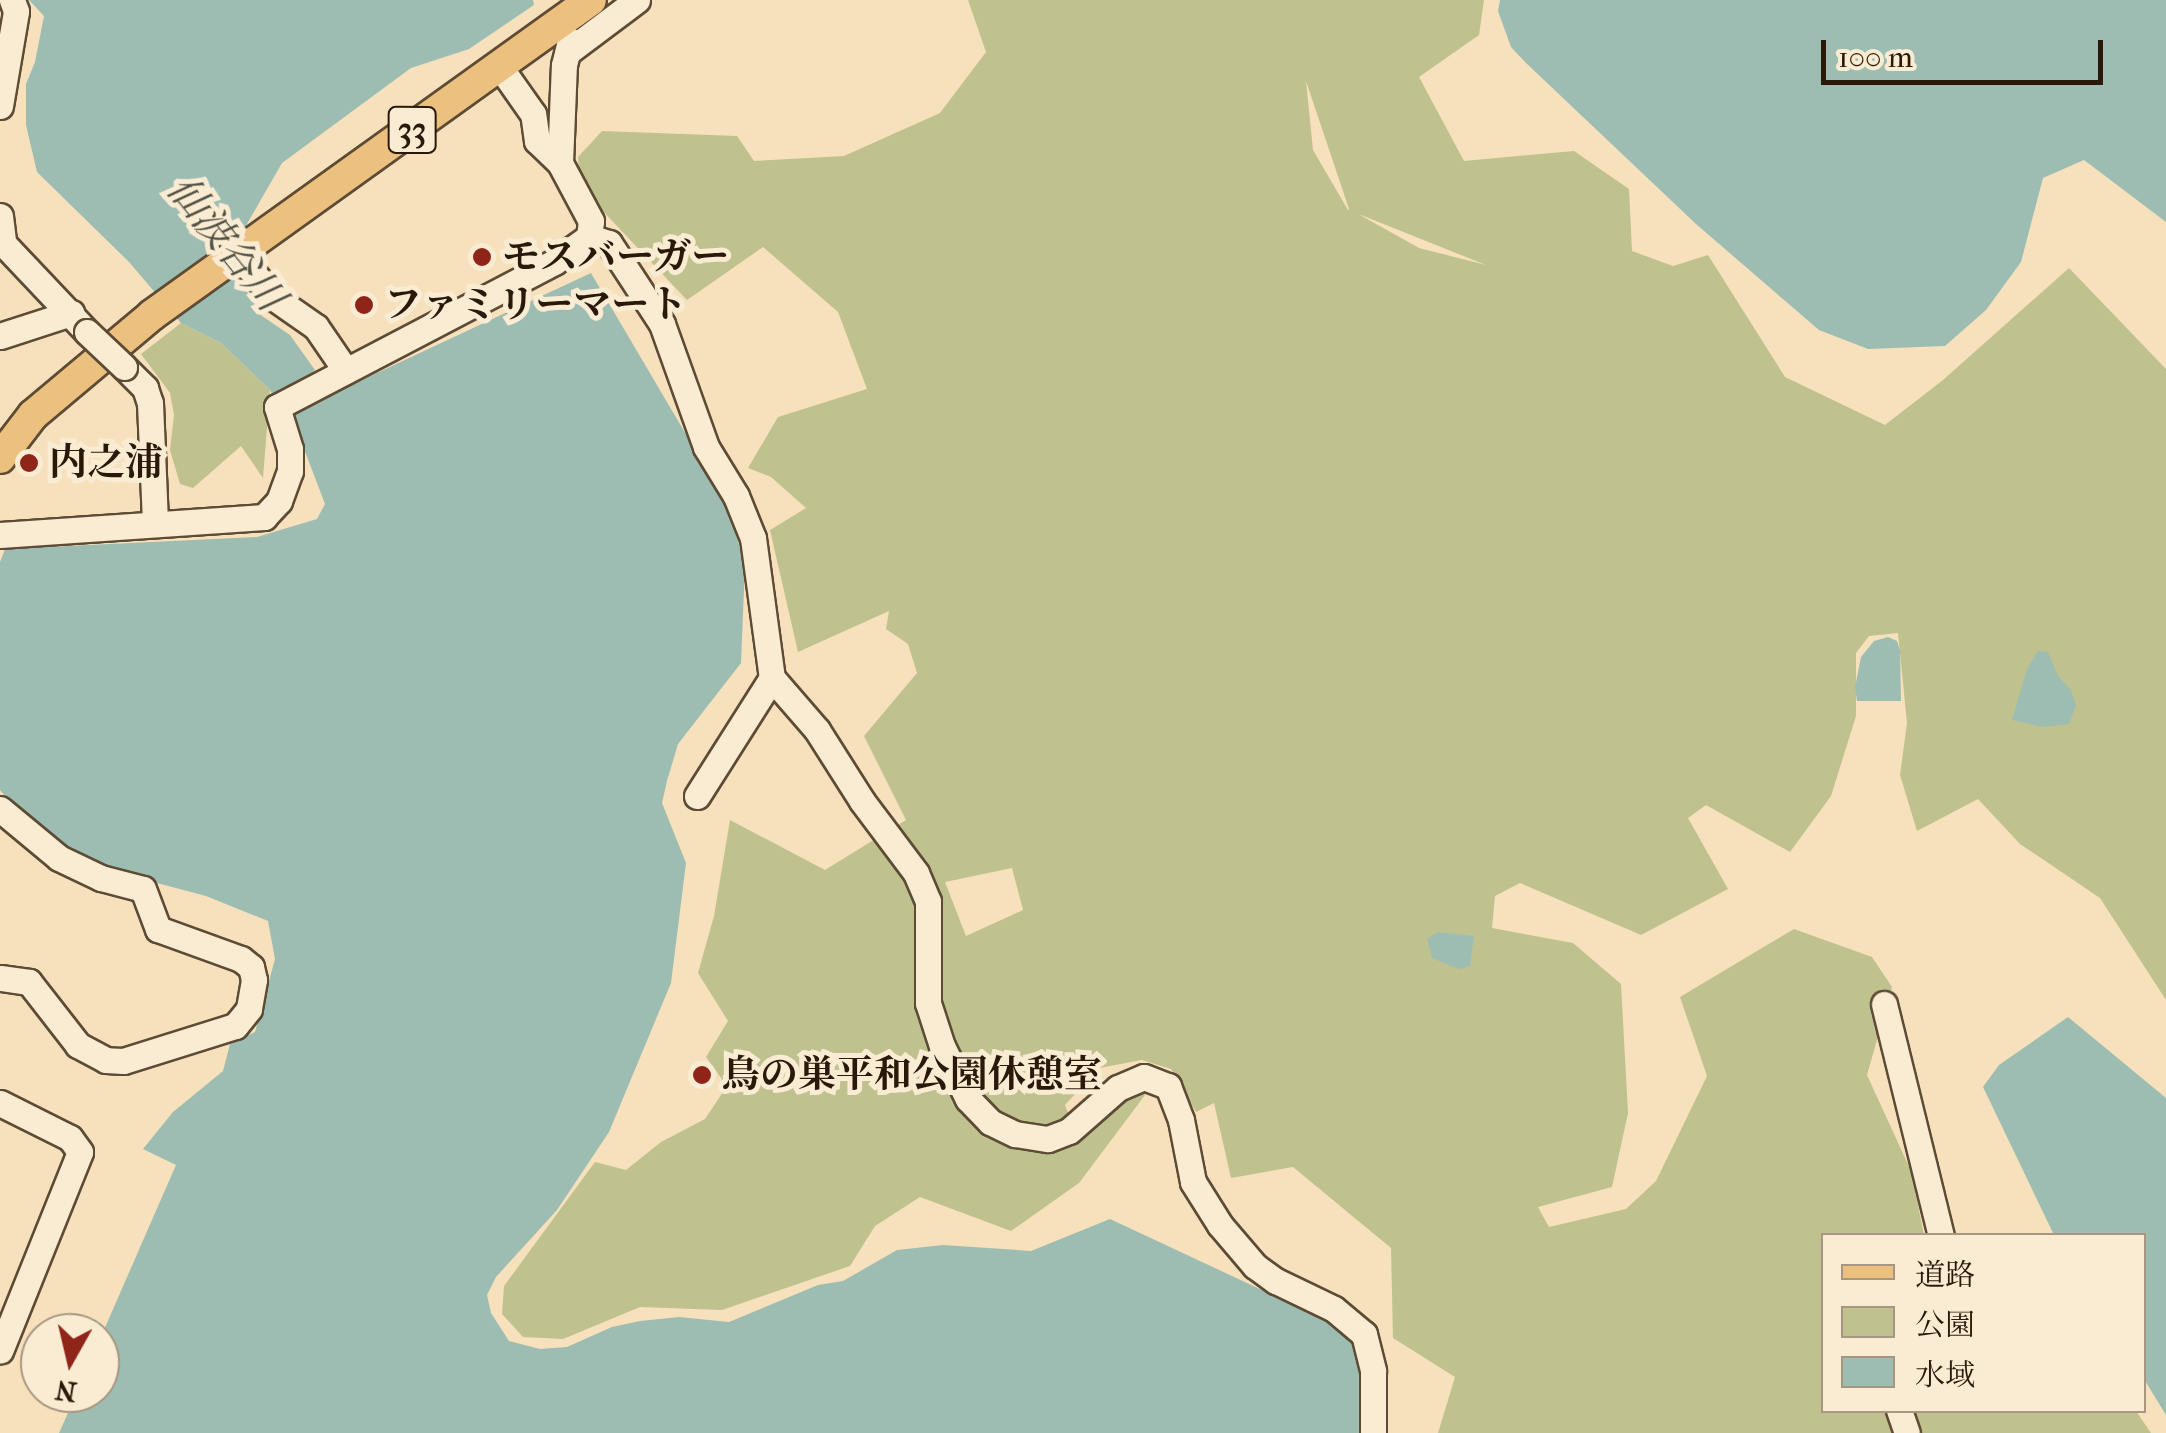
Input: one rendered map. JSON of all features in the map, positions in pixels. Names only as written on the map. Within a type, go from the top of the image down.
[{"type":"main road","name":"33","points":[[0,458],[33,415],[152,315],[592,0]]},
{"type":"street","points":[[0,106],[16,11],[12,0]]},
{"type":"street","points":[[560,162],[564,65],[570,46],[638,0]]},
{"type":"street","points":[[0,534],[253,521],[271,511],[283,491],[291,459],[278,407],[554,262],[589,237],[591,221],[560,162],[537,141],[533,114],[500,67]]},
{"type":"street","points":[[0,216],[1,241],[145,388],[150,402],[155,524]]},
{"type":"street","points":[[589,237],[609,243],[662,324],[706,448],[748,524],[772,678],[818,730],[862,801],[916,873],[928,901],[928,1003],[942,1046],[968,1099],[990,1122],[1015,1134],[1048,1139],[1069,1131],[1118,1088],[1144,1077],[1168,1086],[1181,1120],[1193,1182],[1220,1225],[1255,1266],[1276,1281],[1334,1309],[1364,1334],[1373,1372],[1373,1433]]},
{"type":"street","points":[[235,256],[273,297],[316,327],[346,371]]},
{"type":"street","points":[[0,336],[78,323]]},
{"type":"street","points":[[698,796],[758,706],[772,678]]},
{"type":"street","points":[[0,809],[59,858],[100,878],[143,888],[158,929],[241,959],[251,967],[254,980],[250,1009],[235,1026],[123,1061],[106,1060],[78,1045],[28,982],[0,978]]},
{"type":"street","points":[[1884,1004],[1940,1233]]},
{"type":"street","points":[[0,1103],[70,1138],[80,1149],[10,1287],[0,1351]]},
{"type":"green space","points":[[968,0],[1484,0],[1479,35],[1419,77],[1464,161],[1574,151],[1629,189],[1632,251],[1673,266],[1708,255],[1785,377],[1885,425],[1943,380],[2069,268],[2166,369],[2166,1000],[2100,898],[2020,844],[1978,799],[1917,831],[1900,775],[1907,723],[1898,633],[1869,636],[1856,653],[1856,716],[1831,796],[1790,852],[1706,805],[1688,818],[1728,889],[1641,935],[1520,883],[1495,896],[1492,928],[1573,943],[1621,984],[1628,1113],[1612,1187],[1538,1207],[1549,1227],[1626,1209],[1656,1181],[1707,1076],[1680,997],[1794,929],[1872,957],[1892,987],[1867,1075],[1911,1171],[1924,1233],[1821,1233],[1821,1413],[2137,1413],[2151,1433],[1438,1433],[1455,1377],[1393,1338],[1391,1248],[1293,1167],[1231,1178],[1214,1103],[1196,1112],[1171,1069],[1142,1060],[1099,1068],[1065,1105],[1068,1113],[1123,1073],[1145,1095],[1079,1183],[1011,1231],[920,1197],[875,1226],[850,1266],[722,1310],[640,1307],[563,1339],[523,1337],[502,1314],[504,1286],[595,1162],[626,1170],[661,1142],[705,1119],[727,1086],[706,1057],[728,1021],[698,973],[714,916],[730,820],[825,870],[906,820],[864,736],[917,673],[908,644],[886,629],[889,611],[798,652],[770,530],[806,508],[771,477],[748,468],[778,417],[867,389],[838,312],[763,247],[687,300],[581,188],[578,157],[602,131],[737,136],[754,161],[844,156],[940,113],[986,52]],"holes":[[[1306,81],[1349,209],[1313,150]],[[1360,215],[1486,265],[1419,248]],[[1012,868],[1023,910],[966,936],[945,882]]]},
{"type":"green space","points":[[181,323],[221,343],[270,390],[263,478],[241,446],[193,488],[180,484],[170,450],[174,415],[170,393],[141,354]]},
{"type":"water","points":[[29,0],[533,0],[534,5],[469,49],[411,68],[282,163],[244,229],[219,247],[262,316],[290,335],[315,370],[303,381],[315,402],[591,273],[727,504],[745,565],[741,663],[678,744],[662,803],[686,863],[671,983],[609,1132],[557,1210],[496,1277],[487,1295],[491,1313],[509,1341],[540,1349],[567,1347],[612,1327],[640,1321],[679,1317],[729,1322],[818,1285],[843,1281],[897,1250],[943,1245],[1031,1251],[1110,1219],[1337,1325],[1354,1346],[1363,1381],[1359,1433],[59,1433],[68,1413],[120,1413],[120,1313],[111,1313],[176,1165],[143,1149],[173,1112],[223,1071],[230,1044],[255,1032],[275,959],[268,921],[206,896],[104,869],[28,824],[0,790],[0,562],[5,549],[257,537],[317,519],[325,504],[306,454],[270,390],[221,343],[181,323],[129,262],[37,172],[26,125],[26,84],[35,62],[44,16]]},
{"type":"water","points":[[1500,0],[2166,0],[2166,222],[2084,160],[2043,178],[2021,262],[1986,310],[1945,346],[1868,349],[1819,330],[1696,224],[1525,62],[1511,47],[1498,11]]},
{"type":"water","points":[[1888,637],[1897,641],[1900,650],[1901,701],[1857,701],[1855,687],[1861,657],[1874,641]]},
{"type":"water","points":[[2038,651],[2048,652],[2058,676],[2071,690],[2076,706],[2069,724],[2043,727],[2012,720],[2027,669]]},
{"type":"water","points":[[1438,932],[1474,936],[1470,966],[1459,969],[1432,958],[1427,939]]},
{"type":"water","points":[[2068,1017],[2166,1098],[2166,1415],[2146,1382],[2146,1233],[2053,1233],[1983,1087],[1999,1065]]},
{"type":"place","name":"モスバーガー","points":[[482,257]]},
{"type":"place","name":"ファミリーマート","points":[[364,305]]},
{"type":"place","name":"内之浦","points":[[29,463]]},
{"type":"place","name":"鳥の巣平和公園休憩室","points":[[702,1075]]},
{"type":"water label","name":"仙波谷川","points":[[226,243]]}]
